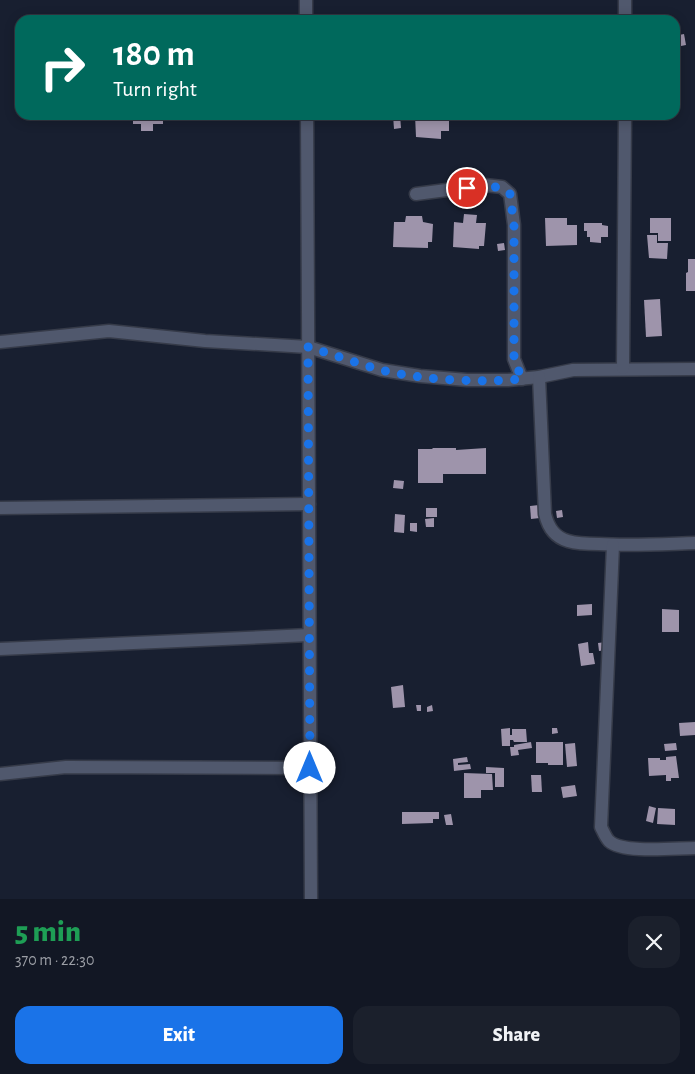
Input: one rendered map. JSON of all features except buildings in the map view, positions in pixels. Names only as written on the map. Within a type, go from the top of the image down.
[{"type":"street","points":[[306,0],[306,15]]},
{"type":"street","points":[[625,0],[625,15]]},
{"type":"street","points":[[307,120],[311,899]]},
{"type":"street","points":[[624,368],[625,120]]},
{"type":"street","points":[[416,194],[484,185],[502,188],[510,194],[514,225],[514,359],[522,379]]},
{"type":"street","points":[[0,342],[109,331],[205,341],[308,347],[382,370],[420,376],[467,380],[522,379],[573,370],[624,368],[695,369]]},
{"type":"street","points":[[539,377],[545,514],[548,526],[567,541],[613,545],[695,543]]},
{"type":"street","points":[[0,508],[308,504]]},
{"type":"street","points":[[613,545],[601,827],[608,841],[617,846],[641,849],[695,848]]},
{"type":"street","points":[[0,649],[309,634]]},
{"type":"street","points":[[0,774],[66,767],[310,768]]},
{"type":"route","points":[[310,768],[308,347],[382,370],[420,376],[467,380],[522,379],[514,359],[514,225],[510,194],[502,188],[484,185],[467,188]]}]
